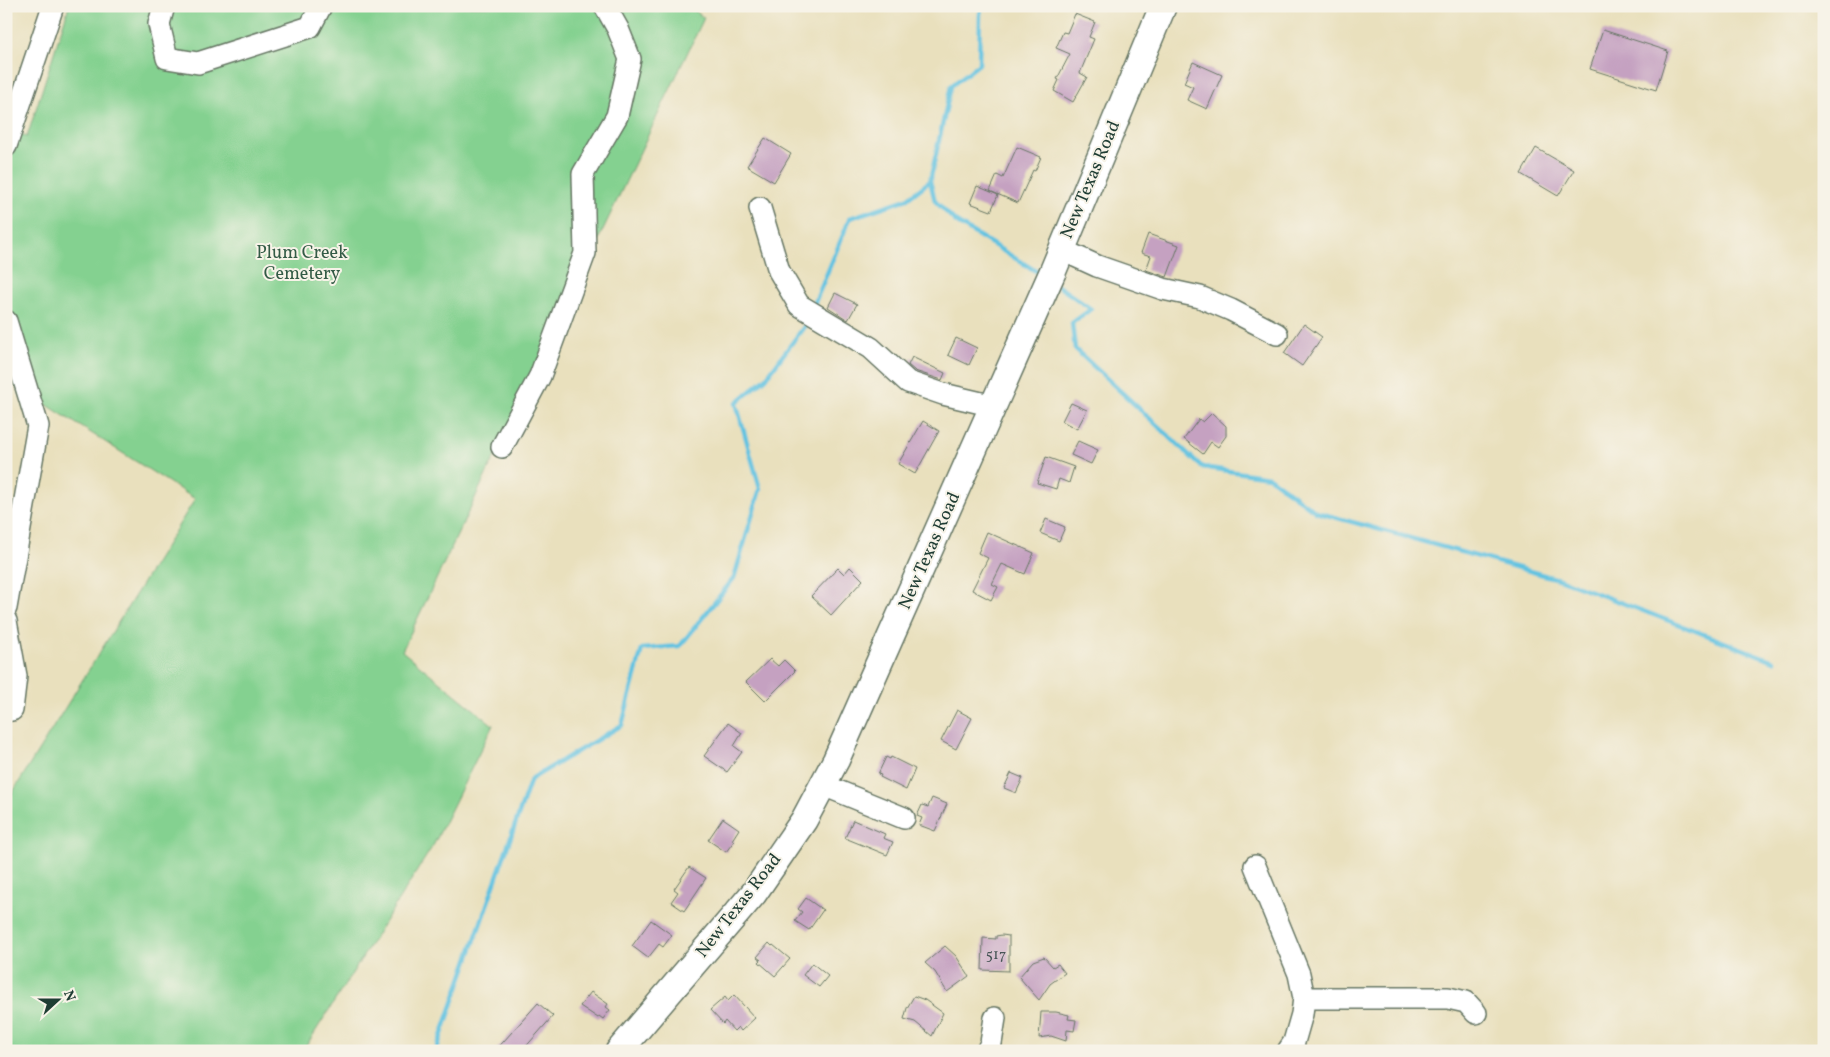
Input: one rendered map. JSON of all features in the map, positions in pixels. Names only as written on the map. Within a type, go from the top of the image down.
[{"type":"main road","name":"New Texas Road","points":[[618,1051],[754,893],[804,820],[836,760],[1062,250],[1163,6]]},
{"type":"street","points":[[6,146],[53,6]]},
{"type":"street","points":[[164,6],[159,24],[167,58],[198,63],[310,27],[321,6]]},
{"type":"street","points":[[502,447],[540,376],[585,253],[583,174],[617,116],[630,60],[607,7]]},
{"type":"street","points":[[760,208],[779,271],[799,305],[871,348],[908,382],[943,394],[994,406]]},
{"type":"street","points":[[1062,250],[1097,266],[1163,289],[1200,297],[1231,310],[1278,334]]},
{"type":"street","points":[[6,321],[38,426],[6,608]]},
{"type":"street","points":[[6,621],[16,676],[12,710],[6,711]]},
{"type":"street","points":[[823,784],[904,818]]},
{"type":"street","points":[[1255,866],[1299,974],[1304,998],[1302,1014],[1294,1042],[1288,1051]]},
{"type":"street","points":[[1304,998],[1448,998],[1466,1002],[1476,1013]]},
{"type":"street","points":[[987,1051],[995,1018]]},
{"type":"green space","name":"Plum Creek Cemetery","points":[[69,6],[689,6],[704,18],[402,651],[493,725],[434,844],[303,1051],[6,1051],[6,803],[195,499],[6,379],[6,125],[27,137]]},
{"type":"building","points":[[1075,14],[1095,22],[1089,37],[1094,39],[1080,73],[1087,77],[1073,102],[1054,91],[1059,80],[1057,79],[1070,54],[1056,48],[1063,32],[1067,33]]},
{"type":"building","points":[[1603,30],[1668,51],[1656,90],[1590,69]]},
{"type":"building","points":[[1193,62],[1222,75],[1207,109],[1187,100],[1193,87],[1184,83]]},
{"type":"building","points":[[765,138],[791,154],[774,182],[747,166]]},
{"type":"building","points":[[1017,147],[1041,157],[1018,203],[990,191],[997,175],[1003,178]]},
{"type":"building","points":[[1536,148],[1574,170],[1558,196],[1521,174]]},
{"type":"building","points":[[977,186],[998,195],[991,211],[970,203]]},
{"type":"building","points":[[1148,234],[1179,245],[1167,277],[1146,270],[1151,256],[1141,253]]},
{"type":"building","points":[[835,293],[857,304],[848,320],[828,307]]},
{"type":"building","points":[[1304,324],[1322,337],[1302,366],[1284,353]]},
{"type":"building","points":[[956,338],[977,348],[969,365],[948,355]]},
{"type":"building","points":[[912,357],[945,373],[942,380],[915,371],[908,365]]},
{"type":"building","points":[[1071,403],[1087,410],[1077,429],[1062,421]]},
{"type":"building","points":[[1212,413],[1226,426],[1226,436],[1218,447],[1211,442],[1203,454],[1184,439],[1199,419],[1203,422]]},
{"type":"building","points":[[923,421],[939,431],[915,474],[898,464]]},
{"type":"building","points":[[1078,441],[1098,450],[1091,464],[1071,455]]},
{"type":"building","points":[[1046,457],[1074,467],[1069,483],[1059,479],[1056,489],[1037,483]]},
{"type":"building","points":[[1046,519],[1065,527],[1059,541],[1040,533]]},
{"type":"building","points":[[987,532],[1034,553],[1025,574],[1002,564],[992,584],[998,587],[991,600],[972,590],[988,558],[978,553]]},
{"type":"building","points":[[850,567],[863,580],[831,615],[811,596],[838,568],[844,574]]},
{"type":"building","points":[[770,659],[778,666],[784,660],[795,671],[765,701],[746,682]]},
{"type":"building","points":[[957,710],[972,718],[956,749],[941,741]]},
{"type":"building","points":[[728,723],[742,733],[734,746],[742,752],[727,772],[704,756]]},
{"type":"building","points":[[886,757],[890,759],[891,757],[915,769],[906,790],[880,777],[881,775],[878,774]]},
{"type":"building","points":[[1011,773],[1023,778],[1016,793],[1004,788]]},
{"type":"building","points":[[932,798],[947,804],[935,831],[919,825],[922,818],[917,816],[922,805],[928,807]]},
{"type":"building","points":[[723,818],[739,829],[732,840],[734,841],[726,852],[708,840]]},
{"type":"building","points":[[853,820],[885,834],[883,838],[893,842],[887,855],[845,838]]},
{"type":"building","points":[[689,867],[706,878],[684,911],[671,902],[678,892],[674,889]]},
{"type":"building","points":[[806,898],[823,910],[809,930],[795,921],[802,912],[798,909]]},
{"type":"building","points":[[651,920],[672,935],[663,947],[659,944],[648,958],[632,946]]},
{"type":"building","points":[[996,936],[1009,936],[1009,971],[982,970],[983,938],[996,939]]},
{"type":"building","points":[[769,943],[790,959],[775,976],[759,962],[761,960],[757,957]]},
{"type":"building","points":[[945,946],[956,956],[969,976],[947,992],[935,972],[925,963]]},
{"type":"building","points":[[1044,957],[1053,967],[1058,964],[1065,973],[1050,984],[1039,1000],[1019,977],[1033,961]]},
{"type":"building","points":[[812,963],[828,976],[819,987],[803,975]]},
{"type":"building","points":[[591,992],[608,1004],[606,1007],[610,1010],[603,1019],[599,1016],[598,1018],[580,1006]]},
{"type":"building","points":[[734,995],[755,1018],[741,1031],[738,1027],[734,1031],[725,1021],[723,1024],[710,1010],[725,997],[728,1001]]},
{"type":"building","points":[[914,996],[925,1000],[943,1013],[932,1036],[915,1022],[904,1019],[907,1008]]},
{"type":"building","points":[[538,1003],[553,1016],[522,1051],[495,1051]]},
{"type":"building","points":[[1041,1012],[1056,1012],[1069,1015],[1068,1019],[1076,1020],[1074,1031],[1067,1030],[1066,1041],[1051,1036],[1039,1038]]},
{"type":"waterway","points":[[982,6],[980,14],[979,64],[951,86],[930,181],[935,201],[956,222],[1039,273]]},
{"type":"waterway","points":[[813,307],[850,218],[907,199],[930,181]]},
{"type":"waterway","points":[[1058,286],[1091,309],[1072,323],[1075,349],[1202,467],[1269,477],[1316,512],[1562,580],[1774,661]]},
{"type":"waterway","points":[[436,1051],[531,779],[622,725],[642,649],[680,646],[734,578],[760,489],[736,403],[766,378],[806,324],[809,317]]}]
